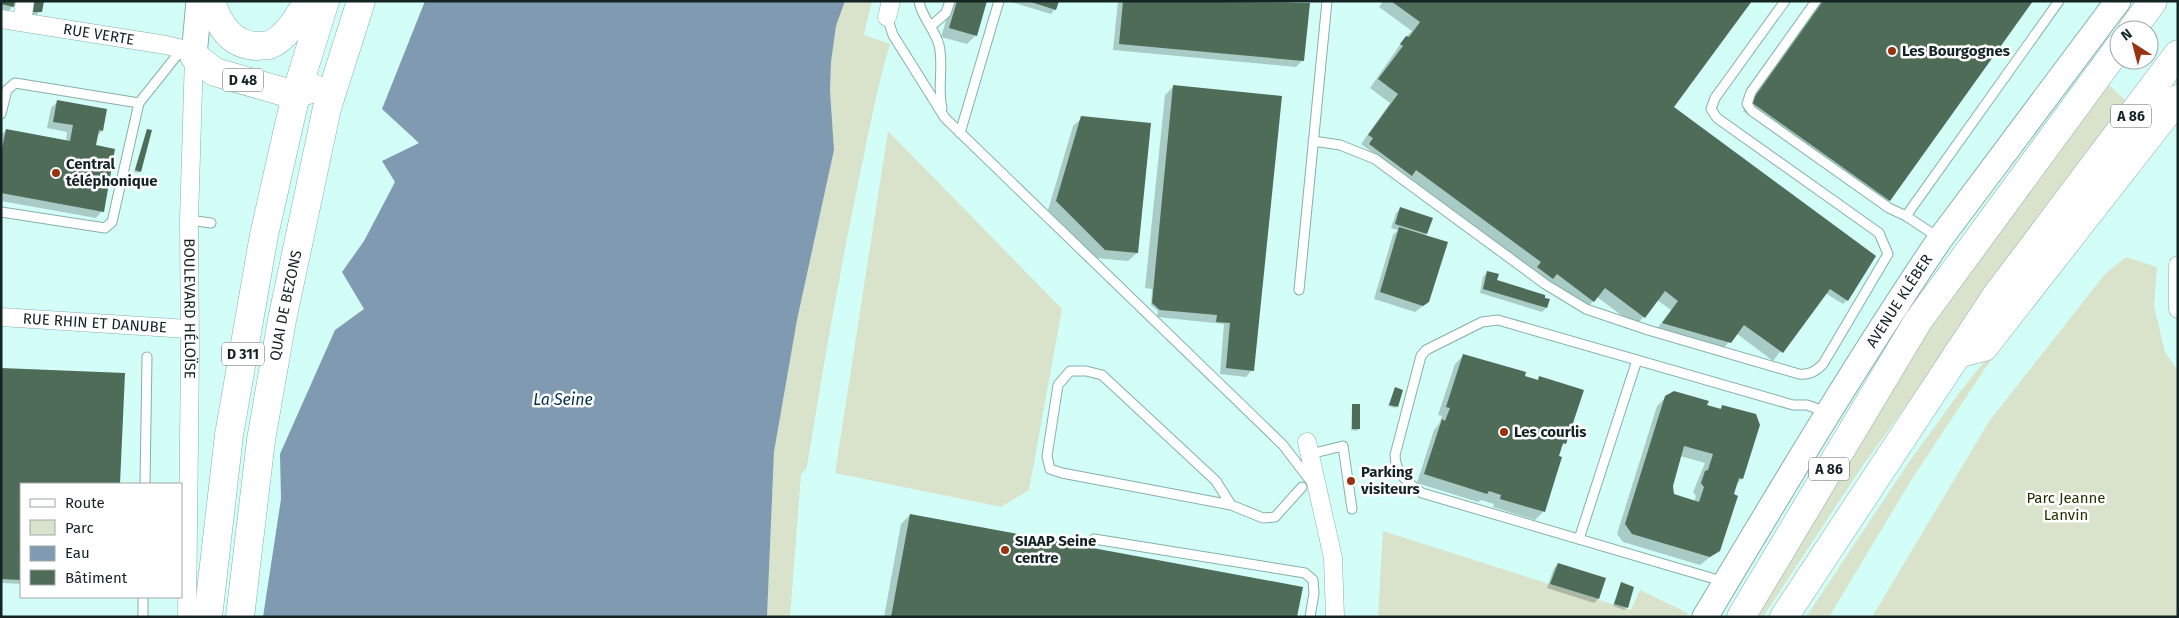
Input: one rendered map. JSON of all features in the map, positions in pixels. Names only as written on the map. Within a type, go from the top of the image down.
[{"type":"main road","points":[[211,1],[220,25],[230,37],[250,46],[269,45],[281,37],[300,15],[308,1]]},
{"type":"main road","name":"D 311","points":[[208,617],[229,435],[264,234],[296,94],[325,1]]},
{"type":"main road","name":"QUAI DE BEZONS","points":[[240,617],[261,440],[282,320],[323,131],[360,1]]},
{"type":"main road","points":[[2139,20],[2153,1]]},
{"type":"main road","name":"D 48","points":[[188,52],[215,72],[296,94]]},
{"type":"main road","name":"A 86","points":[[1784,617],[1996,296],[2178,54]]},
{"type":"main road","name":"A 86","points":[[1741,617],[1918,321],[2109,61]]},
{"type":"main road","points":[[323,131],[296,94],[324,84],[339,70]]},
{"type":"main road","points":[[1957,354],[1984,347],[2178,99]]},
{"type":"street","points":[[22,22],[25,1]]},
{"type":"street","name":"BOULEVARD HÉLOÏSE","points":[[187,617],[190,354],[188,328],[188,52],[199,1]]},
{"type":"street","name":"AVENUE KLÉBER","points":[[1705,617],[1828,413],[1940,239],[2118,1]]},
{"type":"street","name":"RUE VERTE","points":[[1,19],[188,52]]},
{"type":"street","points":[[2178,265],[2178,309]]},
{"type":"street","name":"RUE RHIN ET DANUBE","points":[[1,316],[188,328]]},
{"type":"street","points":[[1309,448],[1333,558],[1335,617]]},
{"type":"lane","points":[[920,1],[921,9],[937,38],[942,61],[939,94],[944,118]]},
{"type":"lane","points":[[931,26],[946,13],[950,1]]},
{"type":"lane","points":[[960,133],[999,1]]},
{"type":"lane","points":[[1299,290],[1327,1]]},
{"type":"lane","points":[[1313,141],[1340,145],[1375,159],[1545,284],[1586,309],[1648,330],[1799,374],[1807,374],[1815,371],[1822,364],[1888,254],[1879,233],[1717,118],[1711,109],[1714,98],[1785,1]]},
{"type":"lane","points":[[1816,1],[1751,92],[1747,104],[1752,111],[1889,208],[1906,216],[1940,239]]},
{"type":"lane","points":[[1906,216],[2059,1]]},
{"type":"lane","points":[[889,9],[894,34],[944,118],[1283,445],[1319,493]]},
{"type":"lane","points":[[1,212],[105,228],[112,222],[139,102],[188,52]]},
{"type":"lane","points":[[1,114],[7,90],[15,83],[139,102]]},
{"type":"lane","points":[[189,220],[211,223]]},
{"type":"lane","points":[[1726,582],[1422,493],[1402,476],[1395,461],[1421,356],[1426,350],[1482,322],[1498,320],[1828,413]]},
{"type":"lane","points":[[145,483],[147,357]]},
{"type":"lane","points":[[1579,539],[1637,360]]},
{"type":"lane","points":[[1231,505],[1216,481],[1102,375],[1086,371],[1070,371],[1058,385],[1047,456],[1050,468],[1062,473],[1231,505],[1263,518],[1276,517],[1302,487]]},
{"type":"lane","points":[[1309,448],[1342,446],[1352,509]]},
{"type":"lane","points":[[1094,539],[1305,573],[1313,580],[1314,593],[1310,617]]},
{"type":"lane","points":[[143,598],[143,617]]},
{"type":"green space","points":[[845,1],[872,1],[864,35],[890,44],[876,98],[850,224],[807,467],[801,474],[790,617],[767,617],[774,452],[797,320],[834,150],[830,90],[831,62],[836,26]]},
{"type":"green space","points":[[2109,85],[2125,100],[1859,471],[1763,617],[1755,617],[1956,284]]},
{"type":"green space","points":[[888,131],[1062,309],[1029,490],[1001,507],[835,473]]},
{"type":"green space","name":"Parc Jeanne Lanvin","points":[[2126,257],[2157,267],[2154,306],[2165,352],[2178,371],[2178,617],[1872,617],[1990,420],[2105,274]]},
{"type":"green space","points":[[2051,284],[1984,370],[1912,479],[1829,617],[1806,617],[1909,462],[1959,393],[2046,285]]},
{"type":"green space","points":[[1383,531],[1631,610],[1640,590],[1688,613],[1686,617],[1378,617]]},
{"type":"water","name":"La Seine","points":[[425,1],[845,1],[836,26],[831,62],[830,90],[834,150],[797,320],[774,452],[767,617],[263,617],[281,499],[280,454],[335,330],[364,309],[342,272],[364,241],[395,182],[382,161],[419,143],[382,109]]},
{"type":"building","points":[[1,1],[15,1],[14,7],[1,4]]},
{"type":"building","points":[[33,1],[44,1],[42,12],[31,12]]},
{"type":"building","points":[[957,1],[987,1],[977,36],[949,28]]},
{"type":"building","points":[[1028,1],[1059,1],[1056,10]]},
{"type":"building","points":[[1123,1],[1310,3],[1304,61],[1119,44]]},
{"type":"building","points":[[1391,1],[1752,1],[1674,107],[1876,256],[1848,301],[1830,289],[1783,353],[1744,325],[1731,343],[1662,323],[1678,301],[1665,291],[1645,318],[1605,288],[1594,302],[1557,274],[1553,279],[1537,267],[1541,262],[1416,170],[1412,176],[1369,144],[1373,138],[1368,135],[1398,94],[1378,79],[1403,46],[1400,44],[1406,36],[1409,37],[1420,22]]},
{"type":"building","name":"Les Bourgognes","points":[[1823,1],[2033,1],[1890,201],[1751,102]]},
{"type":"building","points":[[1173,85],[1282,96],[1254,371],[1226,368],[1230,323],[1216,322],[1217,315],[1160,310],[1152,303]]},
{"type":"building","name":"Central téléphonique","points":[[57,100],[107,109],[103,131],[99,130],[96,145],[115,149],[104,212],[1,193],[1,153],[6,129],[70,141],[73,125],[53,122]]},
{"type":"building","points":[[1081,116],[1151,123],[1138,253],[1105,250],[1056,201]]},
{"type":"building","points":[[147,129],[152,130],[141,172],[135,170]]},
{"type":"building","points":[[1400,207],[1433,218],[1427,234],[1395,224]]},
{"type":"building","points":[[1399,227],[1448,242],[1429,302],[1423,306],[1380,292]]},
{"type":"building","points":[[1487,271],[1499,274],[1497,280],[1545,295],[1545,298],[1550,299],[1547,308],[1483,289]]},
{"type":"building","name":"Les courlis","points":[[1463,354],[1526,372],[1525,376],[1538,380],[1539,376],[1584,390],[1566,444],[1563,443],[1559,456],[1562,457],[1545,512],[1500,499],[1501,495],[1489,491],[1487,494],[1424,474],[1442,419],[1445,421],[1450,408],[1446,407]]},
{"type":"building","points":[[1,368],[125,373],[120,483],[20,483],[20,580],[1,579]]},
{"type":"building","points":[[1395,387],[1403,390],[1398,407],[1389,405]]},
{"type":"building","points":[[1674,391],[1709,401],[1707,405],[1721,409],[1722,405],[1756,414],[1760,425],[1743,479],[1739,478],[1734,494],[1738,496],[1720,551],[1710,557],[1632,534],[1625,524],[1665,396]],"holes":[[[1684,446],[1713,454],[1701,483],[1704,487],[1699,502],[1674,494],[1673,486]]]},
{"type":"building","points":[[1352,404],[1360,404],[1360,429],[1352,429]]},
{"type":"building","name":"SIAAP Seine centre","points":[[910,514],[1303,587],[1297,617],[891,617]]},
{"type":"building","points":[[1558,563],[1606,578],[1599,599],[1550,584]]},
{"type":"building","points":[[1621,582],[1634,587],[1628,608],[1614,604]]},
{"type":"place","name":"Les Bourgognes","points":[[1892,51]]},
{"type":"place","name":"Central téléphonique","points":[[56,173]]},
{"type":"place","name":"Les courlis","points":[[1504,432]]},
{"type":"place","name":"Parking visiteurs","points":[[1351,481]]},
{"type":"place","name":"SIAAP Seine centre","points":[[1005,550]]}]
